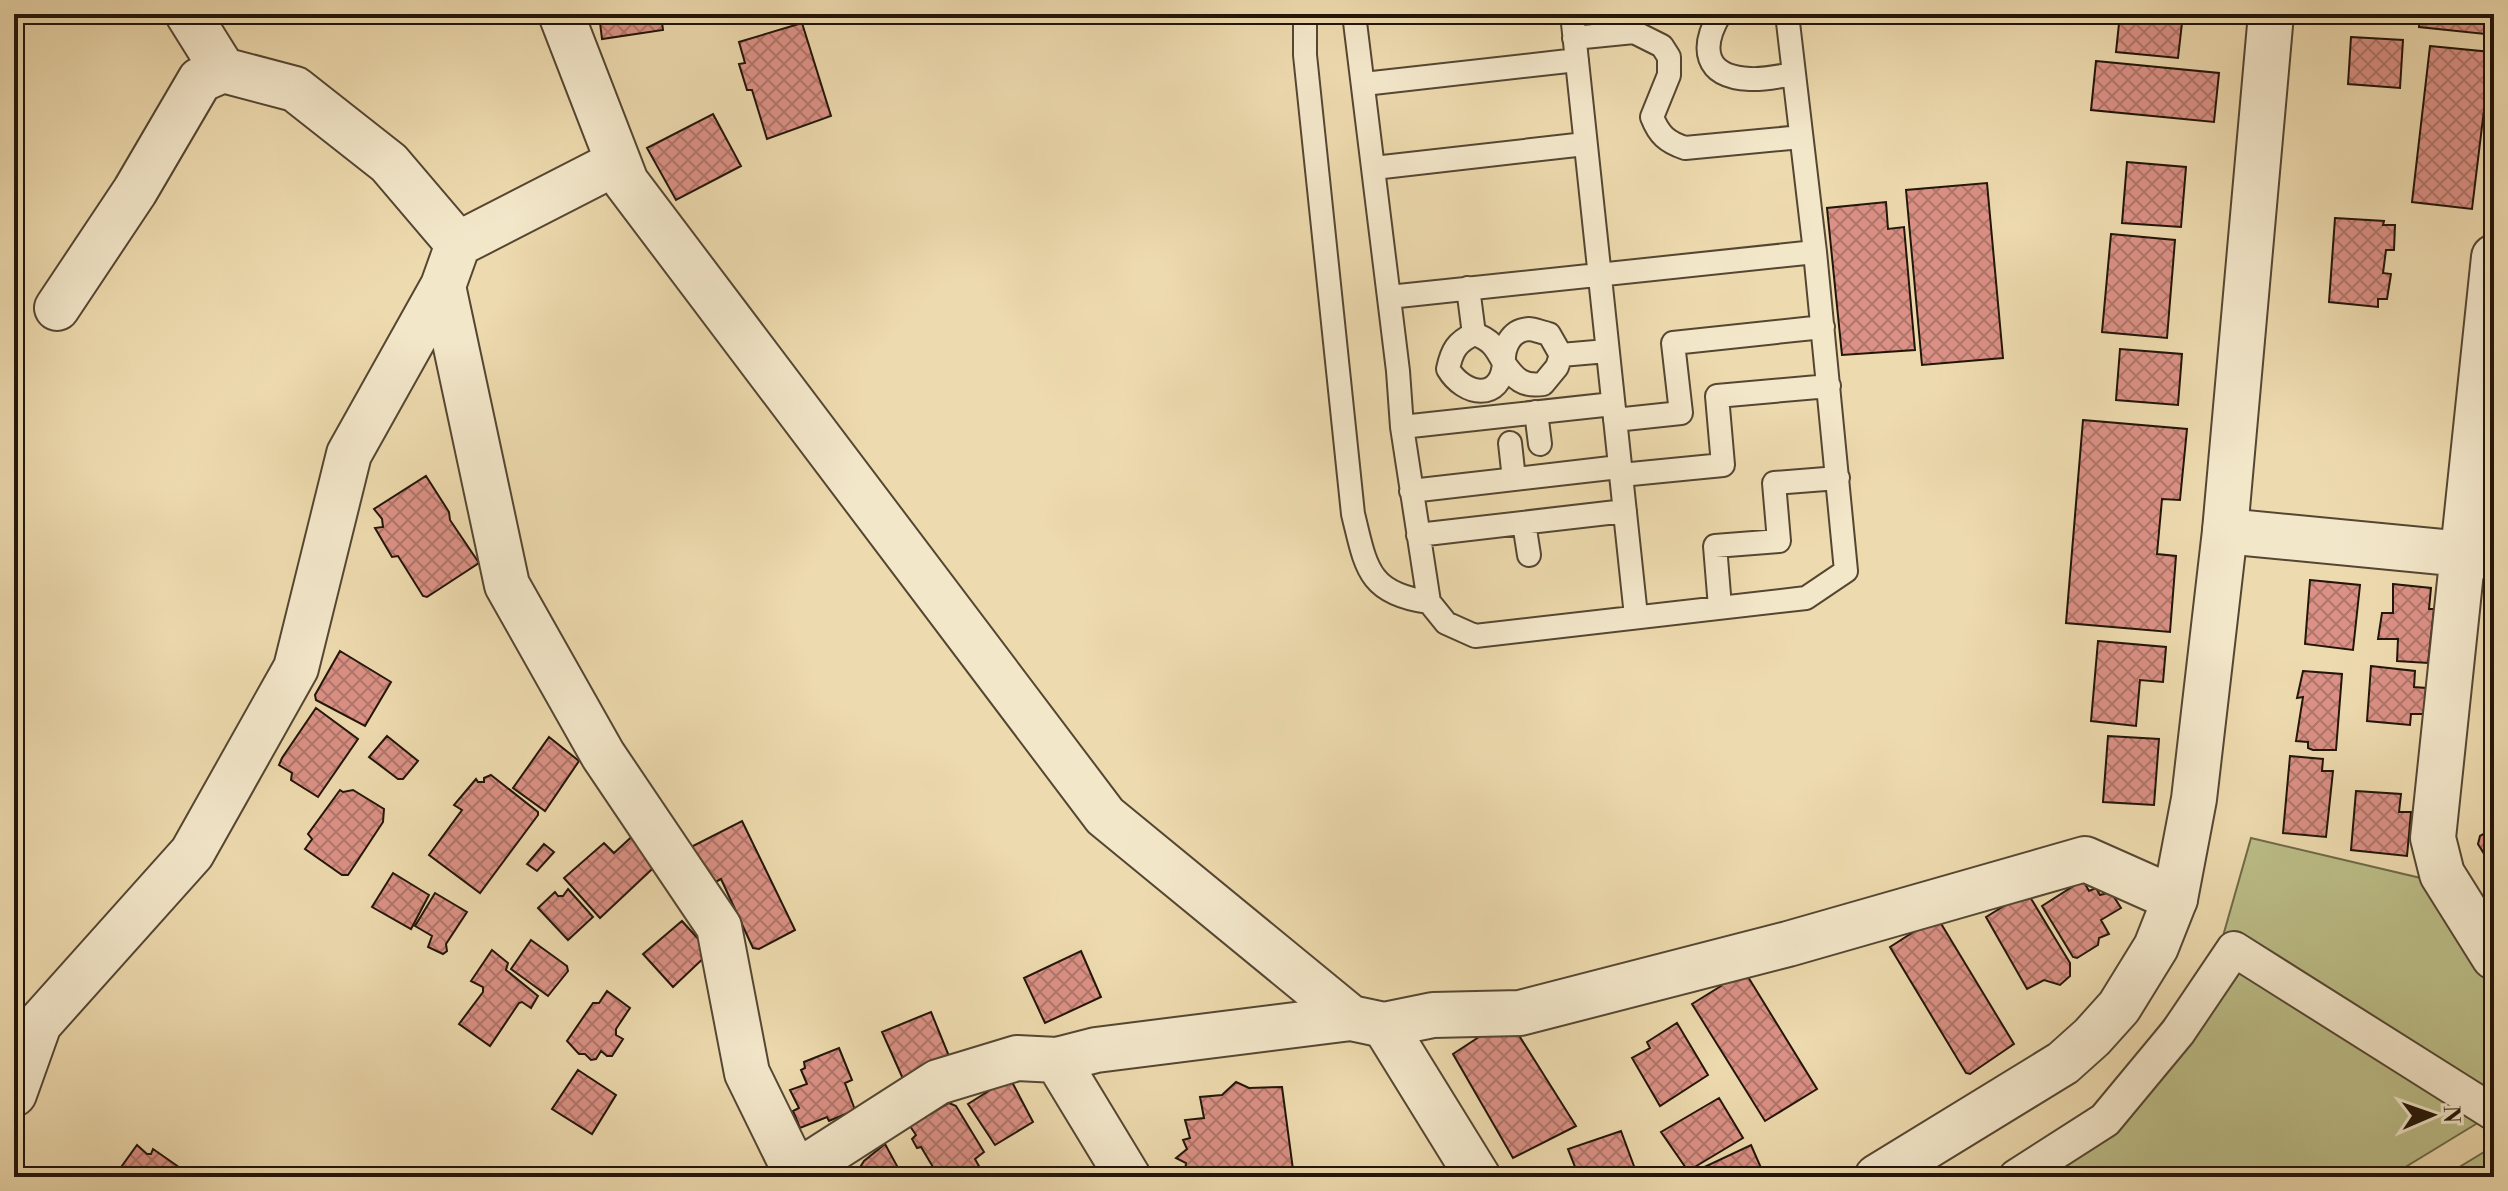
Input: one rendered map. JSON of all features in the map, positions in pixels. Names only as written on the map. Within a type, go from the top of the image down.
[{"type":"street","points":[[188,14],[223,70]]},
{"type":"street","points":[[561,14],[626,182],[1105,816],[1368,1021],[1478,1177]]},
{"type":"street","points":[[1877,1177],[2063,1063],[2092,1037],[2119,1007],[2156,947],[2175,899],[2194,799],[2225,531],[2271,14]]},
{"type":"street","points":[[57,308],[135,191],[200,80],[223,70],[295,89],[389,163],[458,244]]},
{"type":"street","points":[[14,1094],[39,1024],[192,853],[296,668],[349,454],[443,286],[458,244],[618,162]]},
{"type":"street","points":[[2494,257],[2478,556],[2433,838],[2442,874],[2494,957]]},
{"type":"street","points":[[443,286],[507,585],[603,755],[719,927],[747,1073],[794,1175],[938,1082],[1017,1058],[1057,1060],[1096,1050],[1433,1015],[1520,1013],[1788,944],[2085,859],[2175,899]]},
{"type":"street","points":[[2225,531],[2478,556]]},
{"type":"street","points":[[2016,1177],[2105,1120],[2178,1032],[2234,949],[2494,1113]]},
{"type":"street","points":[[1057,1060],[1128,1177]]},
{"type":"lane","points":[[1305,14],[1305,55],[1353,514],[1367,570],[1389,592],[1429,602]]},
{"type":"lane","points":[[1354,14],[1402,427],[1429,602],[1446,623],[1475,636],[1806,598],[1846,571],[1823,327],[1787,14]]},
{"type":"lane","points":[[1572,14],[1636,616]]},
{"type":"lane","points":[[1720,14],[1707,39],[1709,58],[1718,70],[1746,79],[1794,74]]},
{"type":"lane","points":[[1364,84],[1575,49],[1634,32],[1662,46],[1669,57],[1669,75],[1652,117],[1659,133],[1670,143],[1685,148],[1801,137]]},
{"type":"lane","points":[[1374,168],[1585,144]]},
{"type":"lane","points":[[1389,297],[1815,252]]},
{"type":"lane","points":[[1468,288],[1474,334]]},
{"type":"lane","points":[[1402,427],[1536,412],[1681,413],[1673,343],[1823,327]]},
{"type":"lane","points":[[1504,363],[1486,337],[1474,334],[1451,350],[1448,369],[1456,382],[1469,389],[1484,391],[1493,388],[1503,377],[1504,363],[1503,349],[1514,335],[1529,329],[1549,334],[1561,355],[1557,367],[1543,384],[1531,386],[1519,382],[1504,363]]},
{"type":"lane","points":[[1561,355],[1607,351]]},
{"type":"lane","points":[[1411,491],[1514,479],[1723,465],[1717,396],[1829,386]]},
{"type":"lane","points":[[1536,412],[1540,444]]},
{"type":"lane","points":[[1510,443],[1514,479]]},
{"type":"lane","points":[[1720,607],[1715,546],[1779,541],[1774,483],[1838,478]]},
{"type":"lane","points":[[1418,535],[1625,511]]},
{"type":"lane","points":[[1524,523],[1529,555]]},
{"type":"green space","points":[[2251,838],[2429,880],[2494,984],[2494,1113],[2389,1177],[1995,1177],[2007,1165],[2094,1110],[2219,950]]},
{"type":"green space","points":[[2494,1146],[2494,1177],[2443,1177]]},
{"type":"building","points":[[599,14],[661,14],[663,30],[602,39]]},
{"type":"building","points":[[2120,14],[2183,14],[2178,58],[2116,52]]},
{"type":"building","points":[[2420,14],[2487,14],[2485,34],[2419,27]]},
{"type":"building","points":[[802,23],[831,116],[767,139],[752,90],[747,90],[739,64],[745,63],[739,42]]},
{"type":"building","points":[[2351,37],[2403,40],[2400,88],[2348,84]]},
{"type":"building","points":[[2430,46],[2491,52],[2472,209],[2412,202]]},
{"type":"building","points":[[2096,61],[2219,73],[2214,122],[2091,110]]},
{"type":"building","points":[[713,114],[741,166],[676,200],[647,148]]},
{"type":"building","points":[[2127,162],[2186,167],[2181,227],[2122,223]]},
{"type":"building","points":[[1987,183],[2003,358],[1922,365],[1906,190]]},
{"type":"building","points":[[1886,202],[1888,229],[1904,227],[1915,350],[1842,355],[1827,208]]},
{"type":"building","points":[[2335,218],[2384,221],[2383,225],[2395,225],[2394,250],[2386,250],[2383,273],[2391,274],[2387,299],[2378,299],[2378,307],[2329,302]]},
{"type":"building","points":[[2111,234],[2175,240],[2167,338],[2102,332]]},
{"type":"building","points":[[2120,349],[2182,354],[2178,405],[2116,400]]},
{"type":"building","points":[[2083,420],[2187,429],[2180,500],[2162,499],[2157,554],[2176,556],[2170,632],[2066,623]]},
{"type":"building","points":[[2491,471],[2494,471],[2494,519],[2490,517]]},
{"type":"building","points":[[426,476],[479,563],[427,597],[423,596],[398,556],[392,557],[375,528],[383,527],[382,519],[374,509]]},
{"type":"building","points":[[2310,580],[2360,585],[2353,650],[2305,644]]},
{"type":"building","points":[[2393,584],[2431,588],[2429,609],[2434,609],[2428,663],[2397,661],[2398,639],[2378,639],[2382,613],[2393,613]]},
{"type":"building","points":[[2098,641],[2166,647],[2163,682],[2140,680],[2136,726],[2091,721]]},
{"type":"building","points":[[340,651],[391,682],[365,726],[316,700],[315,695]]},
{"type":"building","points":[[2371,666],[2415,671],[2414,687],[2426,688],[2424,714],[2411,714],[2410,725],[2367,721]]},
{"type":"building","points":[[2303,671],[2342,674],[2336,750],[2313,750],[2308,748],[2308,742],[2296,741],[2303,697],[2297,698]]},
{"type":"building","points":[[316,708],[358,739],[318,797],[291,780],[292,773],[279,765]]},
{"type":"building","points":[[387,736],[418,761],[403,779],[398,779],[369,757]]},
{"type":"building","points":[[2108,736],[2159,739],[2154,805],[2103,802]]},
{"type":"building","points":[[549,737],[579,761],[545,811],[513,788]]},
{"type":"building","points":[[2290,756],[2323,759],[2322,771],[2333,771],[2326,837],[2283,833]]},
{"type":"building","points":[[491,775],[538,815],[480,893],[429,855],[462,810],[454,805],[476,779],[484,782],[484,778]]},
{"type":"building","points":[[340,790],[353,790],[384,809],[383,822],[348,875],[342,875],[305,849],[312,839],[308,834]]},
{"type":"building","points":[[2356,791],[2401,794],[2399,812],[2411,812],[2407,856],[2351,850]]},
{"type":"building","points":[[742,821],[795,930],[759,949],[753,948],[721,879],[710,885],[691,847]]},
{"type":"building","points":[[2494,828],[2494,870],[2478,844],[2480,836]]},
{"type":"building","points":[[638,831],[664,858],[600,918],[564,878],[604,843],[614,853]]},
{"type":"building","points":[[544,844],[554,852],[537,871],[527,864]]},
{"type":"building","points":[[393,873],[429,895],[411,929],[372,907]]},
{"type":"building","points":[[2083,880],[2089,891],[2096,888],[2100,895],[2111,892],[2121,908],[2101,920],[2109,934],[2099,938],[2098,945],[2077,958],[2073,957],[2042,906]]},
{"type":"building","points":[[568,889],[593,917],[568,940],[538,908],[555,892],[563,896]]},
{"type":"building","points":[[2027,892],[2070,963],[2070,976],[2060,985],[2044,980],[2027,989],[1986,917]]},
{"type":"building","points":[[435,893],[467,912],[443,954],[428,947],[432,936],[415,926]]},
{"type":"building","points":[[1937,917],[2014,1044],[1970,1074],[1966,1073],[1890,947]]},
{"type":"building","points":[[682,921],[710,952],[673,987],[643,954]]},
{"type":"building","points":[[531,940],[567,966],[568,971],[548,996],[511,969]]},
{"type":"building","points":[[492,950],[508,963],[506,970],[538,996],[531,1008],[519,1003],[490,1046],[459,1024],[483,992],[483,987],[471,981]]},
{"type":"building","points":[[1081,951],[1101,997],[1045,1023],[1024,978]]},
{"type":"building","points":[[1745,972],[1817,1089],[1765,1121],[1692,1004],[1721,986],[1721,980]]},
{"type":"building","points":[[607,991],[630,1008],[616,1029],[616,1035],[623,1039],[612,1056],[601,1051],[596,1059],[591,1060],[585,1054],[579,1054],[567,1041],[593,1003],[599,1003]]},
{"type":"building","points":[[931,1012],[949,1056],[904,1081],[882,1032]]},
{"type":"building","points":[[1508,1018],[1576,1126],[1513,1158],[1453,1054]]},
{"type":"building","points":[[1677,1023],[1708,1075],[1660,1106],[1632,1058],[1650,1048],[1647,1042]]},
{"type":"building","points":[[839,1048],[852,1080],[845,1083],[855,1110],[800,1128],[793,1111],[799,1108],[790,1090],[807,1084],[801,1070],[805,1068],[804,1062]]},
{"type":"building","points":[[578,1070],[616,1095],[592,1134],[552,1109]]},
{"type":"building","points":[[1003,1082],[1012,1082],[1033,1122],[995,1145],[968,1104]]},
{"type":"building","points":[[1236,1082],[1249,1088],[1282,1087],[1294,1177],[1194,1177],[1193,1172],[1185,1172],[1186,1163],[1176,1158],[1187,1149],[1183,1140],[1190,1138],[1185,1120],[1204,1118],[1200,1097],[1222,1095]]},
{"type":"building","points":[[1719,1098],[1743,1138],[1688,1171],[1661,1132]]},
{"type":"building","points":[[949,1103],[956,1106],[984,1152],[975,1159],[980,1168],[966,1177],[939,1177],[921,1147],[917,1148],[912,1139],[916,1135],[910,1126]]},
{"type":"building","points":[[1621,1131],[1638,1177],[1579,1177],[1568,1149]]},
{"type":"building","points":[[885,1144],[903,1177],[854,1177],[864,1161]]},
{"type":"building","points":[[137,1145],[147,1154],[151,1154],[153,1149],[186,1172],[199,1177],[114,1177]]},
{"type":"building","points":[[1751,1145],[1765,1177],[1703,1177],[1700,1169]]}]
